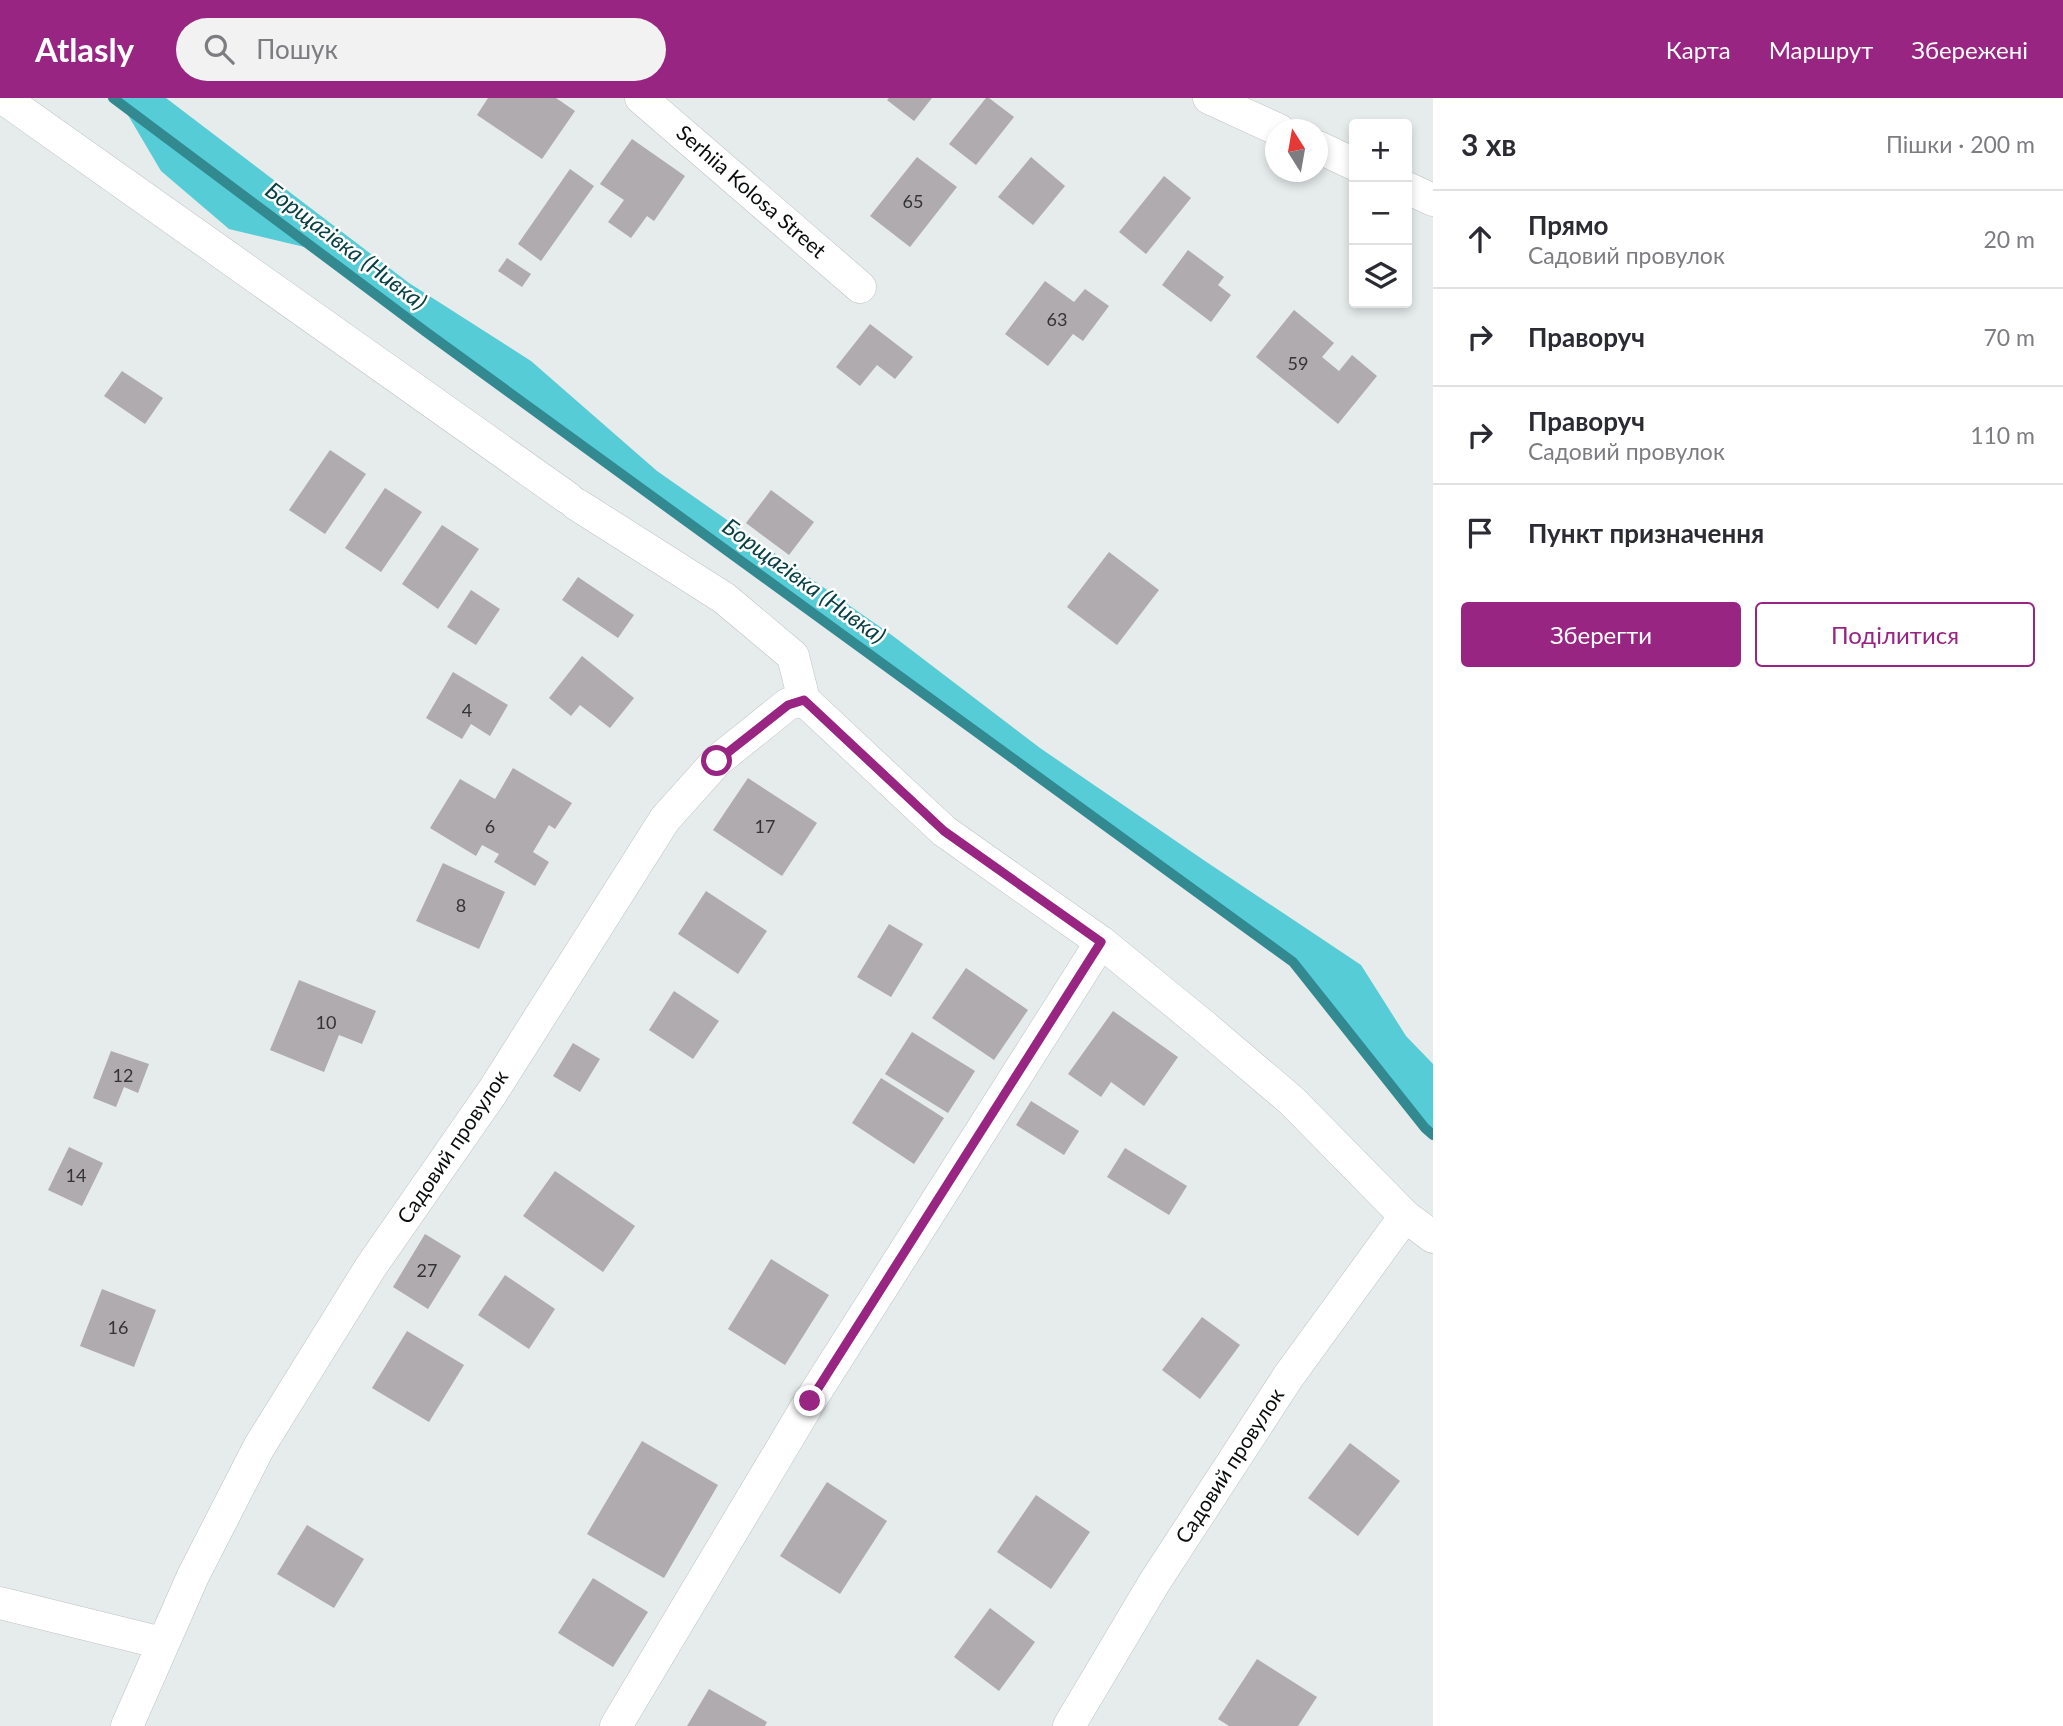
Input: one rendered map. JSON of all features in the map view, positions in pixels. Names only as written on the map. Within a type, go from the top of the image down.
[{"type":"street","points":[[3,98],[572,501],[724,598],[793,656],[804,700],[944,831],[1101,942],[1205,1027],[1292,1101],[1405,1216],[1433,1237]]},
{"type":"street","name":"Serhiia Kolosa Street","points":[[641,98],[860,287]]},
{"type":"street","points":[[1209,98],[1265,124]]},
{"type":"street","points":[[1328,152],[1349,162]]},
{"type":"street","points":[[1412,190],[1433,200]]},
{"type":"street","name":"Садовий провулок","points":[[127,1726],[193,1576],[259,1447],[370,1268],[494,1091],[665,819],[717,761],[788,705],[804,700]]},
{"type":"street","points":[[616,1726],[810,1401],[1101,942]]},
{"type":"street","name":"Садовий провулок","points":[[1069,1726],[1154,1583],[1288,1377],[1405,1216]]},
{"type":"street","points":[[0,1603],[162,1643]]},
{"type":"shaded area","points":[[113,98],[166,98],[409,283],[531,361],[657,471],[893,636],[1040,748],[1361,965],[1406,1036],[1433,1064],[1433,1135],[1293,962],[317,250],[229,229],[161,171],[122,105]]},
{"type":"building","points":[[488,98],[556,98],[575,111],[542,159],[477,115]]},
{"type":"building","points":[[932,98],[914,121],[887,100]]},
{"type":"building","points":[[986,98],[1014,117],[976,165],[949,144]]},
{"type":"building","points":[[632,139],[685,176],[654,221],[647,216],[631,238],[608,222],[624,200],[600,184]]},
{"type":"building","points":[[917,157],[957,187],[910,247],[870,216]]},
{"type":"building","points":[[1031,157],[1065,186],[1033,225],[998,197]]},
{"type":"building","points":[[570,169],[594,186],[541,261],[518,244]]},
{"type":"building","points":[[1164,176],[1191,198],[1146,254],[1119,232]]},
{"type":"building","points":[[1188,250],[1224,277],[1218,285],[1231,295],[1211,322],[1162,285]]},
{"type":"building","points":[[507,258],[531,274],[522,287],[498,271]]},
{"type":"building","points":[[1045,281],[1074,302],[1085,289],[1109,306],[1083,341],[1073,334],[1048,366],[1005,334]]},
{"type":"building","points":[[1294,310],[1334,343],[1322,357],[1339,371],[1352,355],[1377,376],[1338,424],[1256,357]]},
{"type":"building","points":[[870,324],[913,357],[895,379],[877,365],[860,386],[836,367]]},
{"type":"building","points":[[122,371],[163,398],[145,424],[104,396]]},
{"type":"building","points":[[330,450],[366,474],[325,534],[289,510]]},
{"type":"building","points":[[385,488],[422,512],[381,572],[345,548]]},
{"type":"building","points":[[771,490],[814,522],[789,555],[746,523]]},
{"type":"building","points":[[442,525],[479,549],[438,609],[402,584]]},
{"type":"building","points":[[1109,552],[1159,590],[1117,645],[1067,607]]},
{"type":"building","points":[[578,577],[634,615],[618,638],[562,600]]},
{"type":"building","points":[[471,590],[500,609],[476,645],[447,627]]},
{"type":"building","points":[[582,656],[634,698],[610,728],[580,705],[571,716],[549,698]]},
{"type":"building","points":[[453,672],[508,705],[490,736],[471,724],[462,739],[426,718]]},
{"type":"building","points":[[513,768],[572,803],[555,829],[549,825],[533,852],[549,862],[535,886],[494,862],[499,854],[482,845],[476,856],[430,828],[460,779],[495,799]]},
{"type":"building","points":[[748,778],[817,823],[782,876],[713,830]]},
{"type":"building","points":[[443,863],[505,892],[479,949],[416,921]]},
{"type":"building","points":[[706,891],[767,931],[738,974],[678,934]]},
{"type":"building","points":[[889,924],[923,944],[891,997],[857,977]]},
{"type":"building","points":[[966,968],[1028,1010],[994,1060],[932,1018]]},
{"type":"building","points":[[299,980],[376,1011],[362,1044],[339,1035],[324,1072],[270,1050]]},
{"type":"building","points":[[674,991],[719,1021],[693,1059],[649,1030]]},
{"type":"building","points":[[1113,1011],[1178,1057],[1144,1106],[1111,1082],[1101,1097],[1068,1074]]},
{"type":"building","points":[[912,1032],[975,1071],[948,1113],[885,1074]]},
{"type":"building","points":[[573,1043],[600,1059],[580,1092],[553,1076]]},
{"type":"building","points":[[111,1051],[149,1064],[138,1093],[124,1087],[116,1107],[93,1098]]},
{"type":"building","points":[[881,1078],[944,1118],[914,1164],[852,1123]]},
{"type":"building","points":[[1031,1101],[1079,1131],[1064,1155],[1016,1125]]},
{"type":"building","points":[[69,1147],[103,1163],[82,1206],[48,1190]]},
{"type":"building","points":[[1125,1148],[1187,1186],[1169,1215],[1107,1177]]},
{"type":"building","points":[[555,1171],[635,1226],[603,1272],[523,1216]]},
{"type":"building","points":[[425,1234],[461,1256],[428,1309],[393,1287]]},
{"type":"building","points":[[771,1259],[829,1295],[785,1365],[728,1329]]},
{"type":"building","points":[[505,1275],[555,1309],[529,1349],[478,1315]]},
{"type":"building","points":[[102,1289],[156,1310],[134,1367],[80,1346]]},
{"type":"building","points":[[1202,1317],[1240,1345],[1200,1399],[1162,1370]]},
{"type":"building","points":[[407,1331],[464,1365],[429,1422],[372,1388]]},
{"type":"building","points":[[642,1441],[718,1485],[664,1578],[587,1534]]},
{"type":"building","points":[[1350,1443],[1400,1481],[1358,1536],[1308,1498]]},
{"type":"building","points":[[827,1482],[887,1521],[840,1594],[780,1556]]},
{"type":"building","points":[[1036,1495],[1090,1532],[1051,1589],[997,1552]]},
{"type":"building","points":[[307,1525],[364,1559],[334,1608],[277,1574]]},
{"type":"building","points":[[593,1578],[648,1612],[613,1667],[558,1633]]},
{"type":"building","points":[[990,1608],[1035,1642],[999,1691],[954,1657]]},
{"type":"building","points":[[1257,1659],[1317,1697],[1298,1726],[1229,1726],[1218,1719]]},
{"type":"building","points":[[709,1689],[767,1722],[765,1726],[687,1726]]},
{"type":"waterway","name":"Борщагівка (Нивка)","points":[[113,98],[426,332],[1293,962],[1433,1135]]},
{"type":"route","points":[[717,761],[788,705],[804,700],[944,831],[1101,942],[810,1401]]}]
